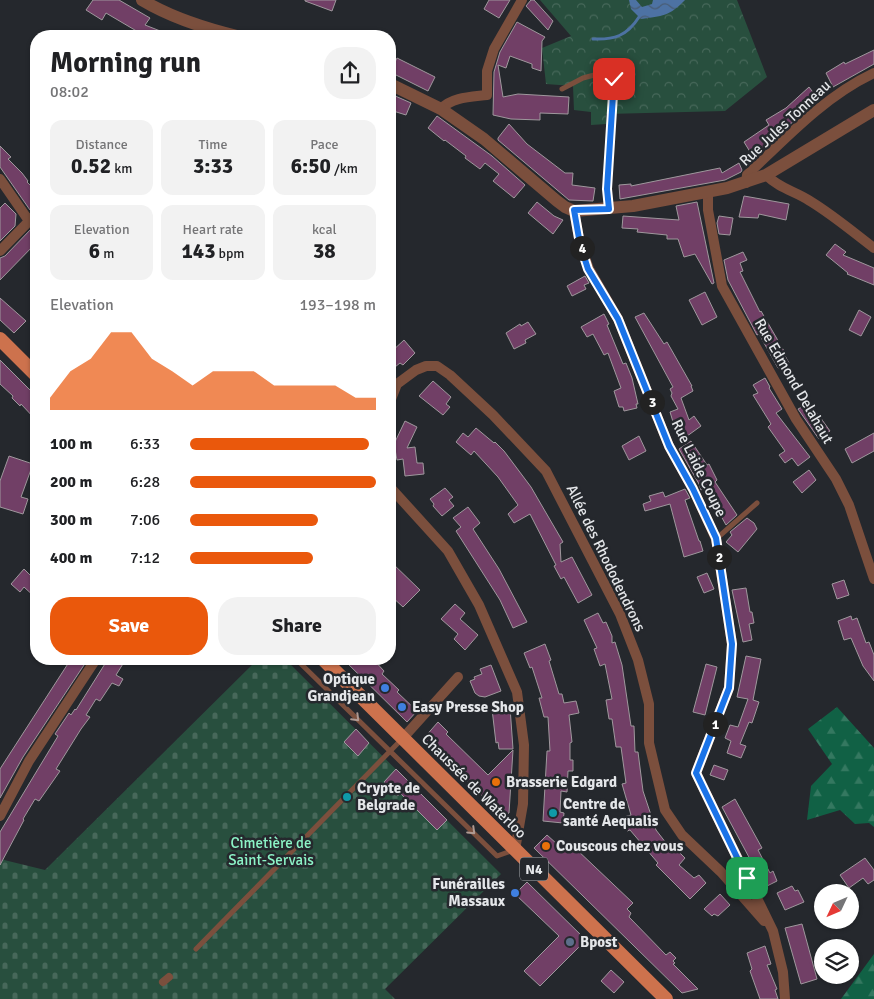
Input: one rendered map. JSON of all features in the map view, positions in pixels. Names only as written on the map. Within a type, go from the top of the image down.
[{"type":"main road","points":[[0,339],[30,369]]},
{"type":"main road","name":"Chaussée de Waterloo","points":[[328,665],[666,999]]},
{"type":"street","points":[[142,0],[174,17],[217,30]]},
{"type":"street","points":[[441,109],[452,100],[487,95],[487,71],[494,48],[522,0]]},
{"type":"street","name":"Rue Jules Tonneau","points":[[746,183],[747,175],[815,112],[839,92],[874,73]]},
{"type":"street","points":[[396,87],[441,109],[484,139],[557,201],[574,210],[609,209],[662,202],[746,183],[766,175],[874,110]]},
{"type":"street","points":[[766,175],[775,184],[808,200],[837,218],[874,248]]},
{"type":"street","points":[[0,179],[30,214]]},
{"type":"street","name":"Rue Edmond Delahaut","points":[[708,192],[708,210],[722,286],[796,419],[836,479],[849,505],[874,579]]},
{"type":"street","name":"Rue Laide Coupe","points":[[574,210],[580,244],[588,269],[618,319],[669,446],[693,489],[716,538],[732,644],[729,688],[696,773],[773,931],[783,972],[784,999]]},
{"type":"street","points":[[0,251],[30,221]]},
{"type":"street","name":"Allée des Rhododendrons","points":[[396,381],[426,366],[438,366],[493,414],[546,471],[620,614],[638,660],[649,704],[649,743],[665,810],[682,835],[721,872],[773,931]]},
{"type":"street","points":[[396,493],[448,551],[479,605],[517,692],[524,754],[523,804],[515,850]]},
{"type":"street","points":[[0,816],[29,761],[92,665]]},
{"type":"street","points":[[403,738],[458,677]]},
{"type":"lane","points":[[562,89],[582,78],[598,74],[614,79],[607,189],[609,209]]},
{"type":"lane","points":[[716,538],[757,503]]},
{"type":"lane","points":[[302,665],[497,856],[515,850]]},
{"type":"lane","points":[[196,950],[403,738]]},
{"type":"green space","points":[[540,0],[737,0],[767,77],[725,111],[606,114],[606,124],[591,125],[591,112],[574,110],[573,86],[546,84],[542,48],[571,36]]},
{"type":"green space","name":"Cimetière de Saint-Servais","points":[[252,665],[291,665],[501,874],[385,989],[395,999],[0,999],[0,859],[45,870]]},
{"type":"green space","points":[[837,707],[874,748],[874,827],[869,823],[855,824],[840,810],[807,820],[811,786],[832,764],[808,729]]},
{"type":"green space","points":[[874,954],[874,999],[841,999],[852,984],[859,984],[859,974]]},
{"type":"water","points":[[629,0],[636,0],[642,7],[652,4],[653,0],[685,0],[670,12],[641,19],[631,9]]},
{"type":"building","points":[[93,0],[119,0],[150,18],[145,25],[158,30],[135,30],[106,13],[102,20],[86,10]]},
{"type":"building","points":[[305,0],[336,0],[332,11]]},
{"type":"building","points":[[489,0],[510,0],[499,18],[484,9]]},
{"type":"building","points":[[531,0],[534,0],[553,21],[548,30],[526,6]]},
{"type":"building","points":[[517,22],[545,37],[542,41],[541,71],[532,68],[532,64],[510,56],[506,68],[498,65],[503,97],[518,94],[569,97],[568,114],[540,113],[540,120],[511,119],[493,115],[494,72],[500,52]]},
{"type":"building","points":[[874,50],[874,64],[833,87],[826,73],[844,62],[845,64]]},
{"type":"building","points":[[397,58],[435,77],[428,91],[396,75]]},
{"type":"building","points":[[809,87],[818,99],[786,128],[767,139],[770,143],[769,145],[752,155],[744,142],[769,125],[766,120],[786,108]]},
{"type":"building","points":[[396,96],[411,103],[406,115],[396,112]]},
{"type":"building","points":[[437,116],[492,156],[525,185],[514,198],[493,181],[499,174],[485,163],[480,169],[465,158],[466,156],[428,128]]},
{"type":"building","points":[[509,124],[527,144],[565,173],[573,173],[572,185],[595,188],[593,201],[569,200],[498,140]]},
{"type":"building","points":[[0,146],[11,157],[8,159],[22,173],[30,185],[30,210],[0,167]]},
{"type":"building","points":[[739,163],[741,172],[725,180],[620,199],[619,185],[631,184],[631,186],[720,168],[722,173]]},
{"type":"building","points":[[744,196],[789,204],[786,220],[759,214],[758,218],[739,217]]},
{"type":"building","points":[[537,202],[554,216],[563,220],[553,234],[528,213]]},
{"type":"building","points":[[697,202],[714,283],[712,284],[695,254],[684,257],[678,239],[667,239],[667,235],[637,232],[638,229],[622,228],[623,216],[679,220],[676,206]]},
{"type":"building","points":[[5,203],[16,214],[15,226],[0,241],[0,208]]},
{"type":"building","points":[[719,216],[733,218],[730,235],[719,234],[717,223]]},
{"type":"building","points":[[30,230],[30,249],[0,280],[0,258],[5,256]]},
{"type":"building","points":[[835,244],[846,252],[843,255],[874,268],[874,285],[847,274],[826,255]]},
{"type":"building","points":[[743,252],[747,260],[740,263],[743,271],[740,272],[789,363],[778,368],[759,334],[757,335],[728,280],[724,260]]},
{"type":"building","points":[[585,276],[589,283],[584,285],[586,289],[572,296],[567,286]]},
{"type":"building","points":[[705,292],[717,317],[702,325],[689,300]]},
{"type":"building","points":[[0,298],[26,321],[14,333],[0,320]]},
{"type":"building","points":[[859,310],[871,317],[861,336],[849,330]]},
{"type":"building","points":[[644,313],[664,344],[667,342],[692,386],[693,391],[681,398],[689,420],[694,416],[701,426],[683,439],[674,425],[670,412],[678,409],[671,396],[670,389],[673,387],[635,317]]},
{"type":"building","points":[[604,314],[623,364],[626,363],[632,378],[638,404],[636,404],[637,408],[624,411],[623,407],[619,407],[614,391],[621,388],[608,353],[604,355],[593,334],[587,337],[581,327]]},
{"type":"building","points":[[528,322],[536,334],[525,340],[526,343],[514,349],[506,333],[520,324],[521,326]]},
{"type":"building","points":[[404,340],[415,353],[403,365],[400,363],[396,366],[396,347]]},
{"type":"building","points":[[0,360],[30,390],[30,414],[21,404],[20,406],[12,398],[13,396],[0,384]]},
{"type":"building","points":[[765,378],[782,409],[776,413],[810,457],[798,466],[792,458],[785,463],[779,455],[785,451],[768,427],[771,424],[753,395],[758,393],[753,385]]},
{"type":"building","points":[[433,381],[451,397],[446,404],[450,407],[443,415],[419,396]]},
{"type":"building","points":[[810,403],[830,431],[819,439],[798,409]]},
{"type":"building","points":[[405,421],[417,427],[407,448],[415,447],[417,463],[423,463],[424,474],[405,476],[403,459],[397,460],[396,440]]},
{"type":"building","points":[[476,428],[504,451],[531,487],[563,542],[560,544],[561,562],[572,557],[592,595],[578,603],[564,577],[561,579],[554,566],[556,565],[530,514],[514,523],[508,514],[518,505],[498,477],[474,451],[471,455],[456,442],[463,433],[468,437]]},
{"type":"building","points":[[874,433],[874,451],[852,463],[845,449]]},
{"type":"building","points":[[639,436],[646,451],[629,460],[622,446]]},
{"type":"building","points":[[691,441],[707,465],[709,464],[717,480],[715,482],[737,515],[726,525],[721,516],[724,514],[707,486],[701,490],[679,449]]},
{"type":"building","points":[[9,456],[30,463],[30,472],[21,497],[28,499],[23,514],[0,507],[0,481]]},
{"type":"building","points":[[809,470],[816,480],[802,493],[793,482]]},
{"type":"building","points":[[445,488],[453,497],[449,500],[454,506],[442,516],[433,506],[434,504],[430,499]]},
{"type":"building","points":[[685,489],[690,498],[685,500],[703,551],[684,557],[670,504],[645,511],[643,504],[651,501],[649,496],[663,492],[665,497]]},
{"type":"building","points":[[468,507],[480,523],[473,529],[499,569],[527,622],[513,628],[500,600],[456,531],[461,527],[453,518]]},
{"type":"building","points":[[747,518],[754,523],[757,529],[738,552],[726,542],[732,535],[730,532]]},
{"type":"building","points":[[396,567],[420,590],[403,607],[396,601]]},
{"type":"building","points":[[24,569],[30,575],[30,592],[24,587],[20,592],[11,584]]},
{"type":"building","points":[[707,573],[714,589],[704,593],[697,577]]},
{"type":"building","points":[[844,580],[849,595],[837,599],[832,584]]},
{"type":"building","points":[[746,588],[754,623],[749,624],[752,640],[743,642],[732,590]]},
{"type":"building","points":[[455,604],[465,613],[460,619],[478,635],[465,650],[454,639],[458,634],[441,619]]},
{"type":"building","points":[[598,613],[603,623],[606,622],[612,636],[612,643],[615,642],[622,665],[631,726],[634,726],[635,752],[638,752],[643,791],[656,830],[673,852],[676,849],[685,858],[679,865],[694,878],[699,875],[706,883],[690,899],[656,865],[658,863],[630,830],[627,831],[624,817],[631,815],[622,784],[626,783],[621,747],[616,747],[612,719],[609,719],[606,700],[612,699],[605,664],[600,666],[594,649],[597,648],[584,620]]},
{"type":"building","points":[[851,616],[852,620],[857,618],[866,643],[869,642],[874,655],[874,681],[863,666],[851,638],[844,640],[838,621]]},
{"type":"building","points":[[545,644],[559,694],[562,694],[564,703],[576,701],[579,713],[569,715],[572,742],[570,743],[570,760],[573,760],[573,771],[568,771],[567,792],[561,791],[560,812],[564,813],[563,823],[543,821],[547,751],[550,751],[548,717],[544,717],[539,698],[542,698],[532,667],[530,668],[524,653]]},
{"type":"building","points":[[746,656],[761,659],[753,700],[759,702],[752,723],[749,722],[740,744],[746,746],[741,758],[727,753],[731,741],[725,738],[730,725],[738,727],[748,699],[737,697]]},
{"type":"building","points":[[706,664],[717,667],[705,715],[693,712]]},
{"type":"building","points":[[67,665],[84,665],[23,757],[0,798],[0,769]]},
{"type":"building","points":[[104,665],[122,665],[116,675],[123,679],[119,686],[112,683],[100,701],[96,699],[86,715],[90,717],[56,769],[60,771],[39,801],[35,799],[0,865],[0,832],[58,736],[55,734],[69,713],[71,715]]},
{"type":"building","points":[[349,665],[378,665],[384,671],[382,674],[399,690],[397,692],[417,711],[407,722]]},
{"type":"building","points":[[491,665],[501,691],[485,697],[479,696],[475,693],[470,681],[482,674],[480,669]]},
{"type":"building","points":[[510,707],[513,749],[499,749],[498,742],[496,743],[492,709]]},
{"type":"building","points":[[438,722],[448,732],[446,734],[488,775],[513,750],[509,813],[502,816],[424,738]]},
{"type":"building","points":[[356,729],[369,743],[358,756],[344,742]]},
{"type":"building","points":[[714,765],[728,770],[724,780],[710,775]]},
{"type":"building","points":[[396,769],[447,820],[437,830],[400,793],[398,796],[384,782]]},
{"type":"building","points":[[735,799],[762,848],[758,850],[770,873],[773,871],[777,881],[765,887],[722,807]]},
{"type":"building","points":[[547,835],[557,844],[560,842],[571,852],[575,848],[633,903],[627,909],[631,913],[629,917],[666,955],[670,952],[676,958],[673,964],[698,989],[682,993],[534,848]]},
{"type":"building","points":[[865,858],[874,870],[874,880],[868,884],[863,878],[855,884],[846,884],[840,875]]},
{"type":"building","points":[[527,882],[586,940],[540,986],[524,971],[559,936],[515,894]]},
{"type":"building","points":[[792,886],[795,891],[798,890],[804,902],[785,910],[777,893]]},
{"type":"building","points":[[720,894],[730,905],[718,916],[714,914],[712,916],[704,909]]},
{"type":"building","points":[[802,924],[814,968],[814,980],[801,984],[785,928]]},
{"type":"building","points":[[765,946],[771,964],[767,965],[777,989],[775,990],[778,999],[760,999],[750,971],[752,969],[747,953]]},
{"type":"building","points":[[611,970],[624,982],[614,993],[601,981]]},
{"type":"waterway","points":[[593,39],[607,39],[619,36],[630,29],[639,17]]},
{"type":"place","name":"Optique Grandjean","points":[[385,688]]},
{"type":"place","name":"Easy Presse Shop","points":[[402,707]]},
{"type":"place","name":"Brasserie Edgard","points":[[496,782]]},
{"type":"place","name":"Crypte de Belgrade","points":[[347,797]]},
{"type":"place","name":"Centre de santé Aequalis","points":[[553,813]]},
{"type":"place","name":"Couscous chez vous","points":[[546,846]]},
{"type":"place","name":"Funérailles Massaux","points":[[515,893]]},
{"type":"place","name":"Bpost","points":[[570,942]]},
{"type":"route","points":[[614,79],[607,189],[609,209],[574,210],[580,244],[588,269],[618,319],[669,446],[693,489],[716,538],[732,644],[729,688],[696,773],[747,878]]}]
